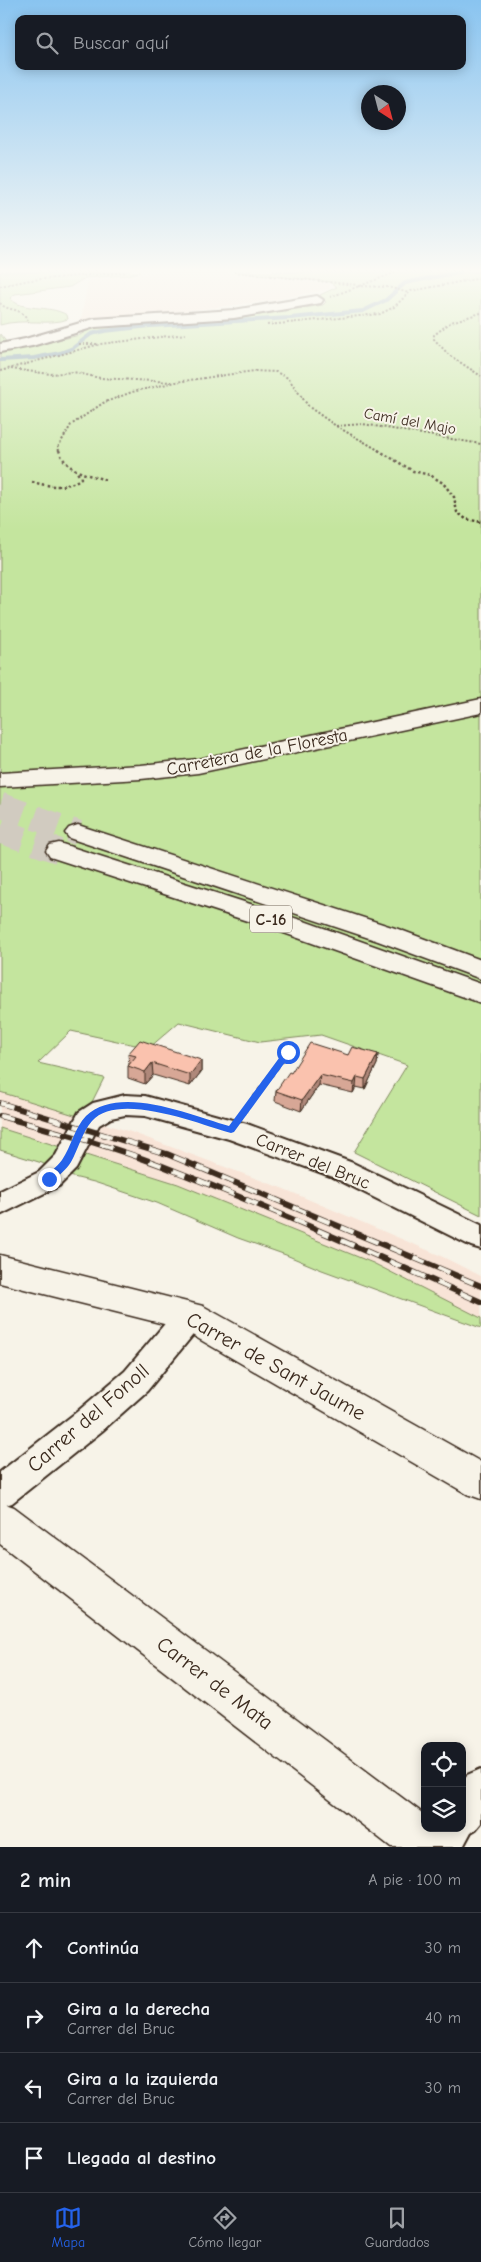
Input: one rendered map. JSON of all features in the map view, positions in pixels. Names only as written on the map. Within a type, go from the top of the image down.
[{"type":"main road","name":"Carretera de la Floresta","points":[[0,780],[141,772],[198,766],[481,706]]},
{"type":"main road","name":"C-16","points":[[481,970],[378,932],[68,842],[294,927],[481,994]]},
{"type":"main road","name":"Carrer de Sant Jaume","points":[[0,1269],[190,1316],[481,1482]]},
{"type":"main road","name":"Carrer de Mata","points":[[0,1520],[429,1847]]},
{"type":"street","name":"Carrer del Bruc","points":[[0,1204],[49,1179],[66,1162],[88,1119],[103,1110],[125,1105],[145,1106],[231,1130],[343,1170],[481,1238]]},
{"type":"street","name":"Carrer del Fonoll","points":[[0,1492],[90,1421],[136,1381],[190,1316]]},
{"type":"street","points":[[466,1809],[481,1788]]},
{"type":"street","points":[[439,1847],[449,1832]]},
{"type":"path","points":[[454,358],[481,376]]},
{"type":"path","points":[[11,369],[51,374],[73,372],[100,378],[176,382]]},
{"type":"path","points":[[32,482],[60,487],[75,484],[81,478],[76,470],[60,457],[58,447],[71,424],[103,403],[132,392],[176,382],[254,371],[276,372],[288,378],[308,407],[414,473],[433,477],[446,486],[454,496],[458,506],[457,512],[466,519],[481,522]]},
{"type":"path","name":"Camí del Majo","points":[[336,426],[351,423],[375,425],[408,433],[481,444]]},
{"type":"path","points":[[76,470],[107,480]]},
{"type":"path","points":[[231,1130],[288,1052]]},
{"type":"shaded area","points":[[0,1092],[128,1131],[284,1189],[439,1255],[481,1276],[481,1318],[373,1263],[178,1184],[0,1128]]},
{"type":"green space","points":[[0,358],[481,358],[481,1215],[354,1152],[407,1065],[321,1035],[260,1042],[179,1022],[149,1048],[71,1031],[38,1063],[104,1078],[84,1118],[0,1092]]},
{"type":"green space","points":[[0,1128],[178,1184],[373,1263],[481,1318],[481,1328],[238,1238],[157,1203],[94,1182],[61,1174],[42,1163],[0,1150]]},
{"type":"building","points":[[140,1040],[201,1060],[190,1075],[152,1063],[145,1072],[128,1066],[136,1056],[128,1054]]},
{"type":"building","points":[[310,1043],[348,1055],[352,1047],[378,1054],[365,1079],[357,1077],[354,1083],[320,1075],[302,1100],[276,1091],[289,1072],[291,1073]]},
{"type":"waterway","points":[[0,360],[31,358]]},
{"type":"tunnel","points":[[0,805],[78,833]]},
{"type":"tunnel","points":[[0,831],[59,851]]},
{"type":"railway","points":[[0,1103],[167,1154],[481,1286]]},
{"type":"railway","points":[[0,1116],[101,1145],[160,1165],[281,1214],[481,1302]]},
{"type":"route","points":[[49,1179],[66,1162],[88,1119],[103,1110],[125,1105],[145,1106],[231,1130],[288,1052]]}]
